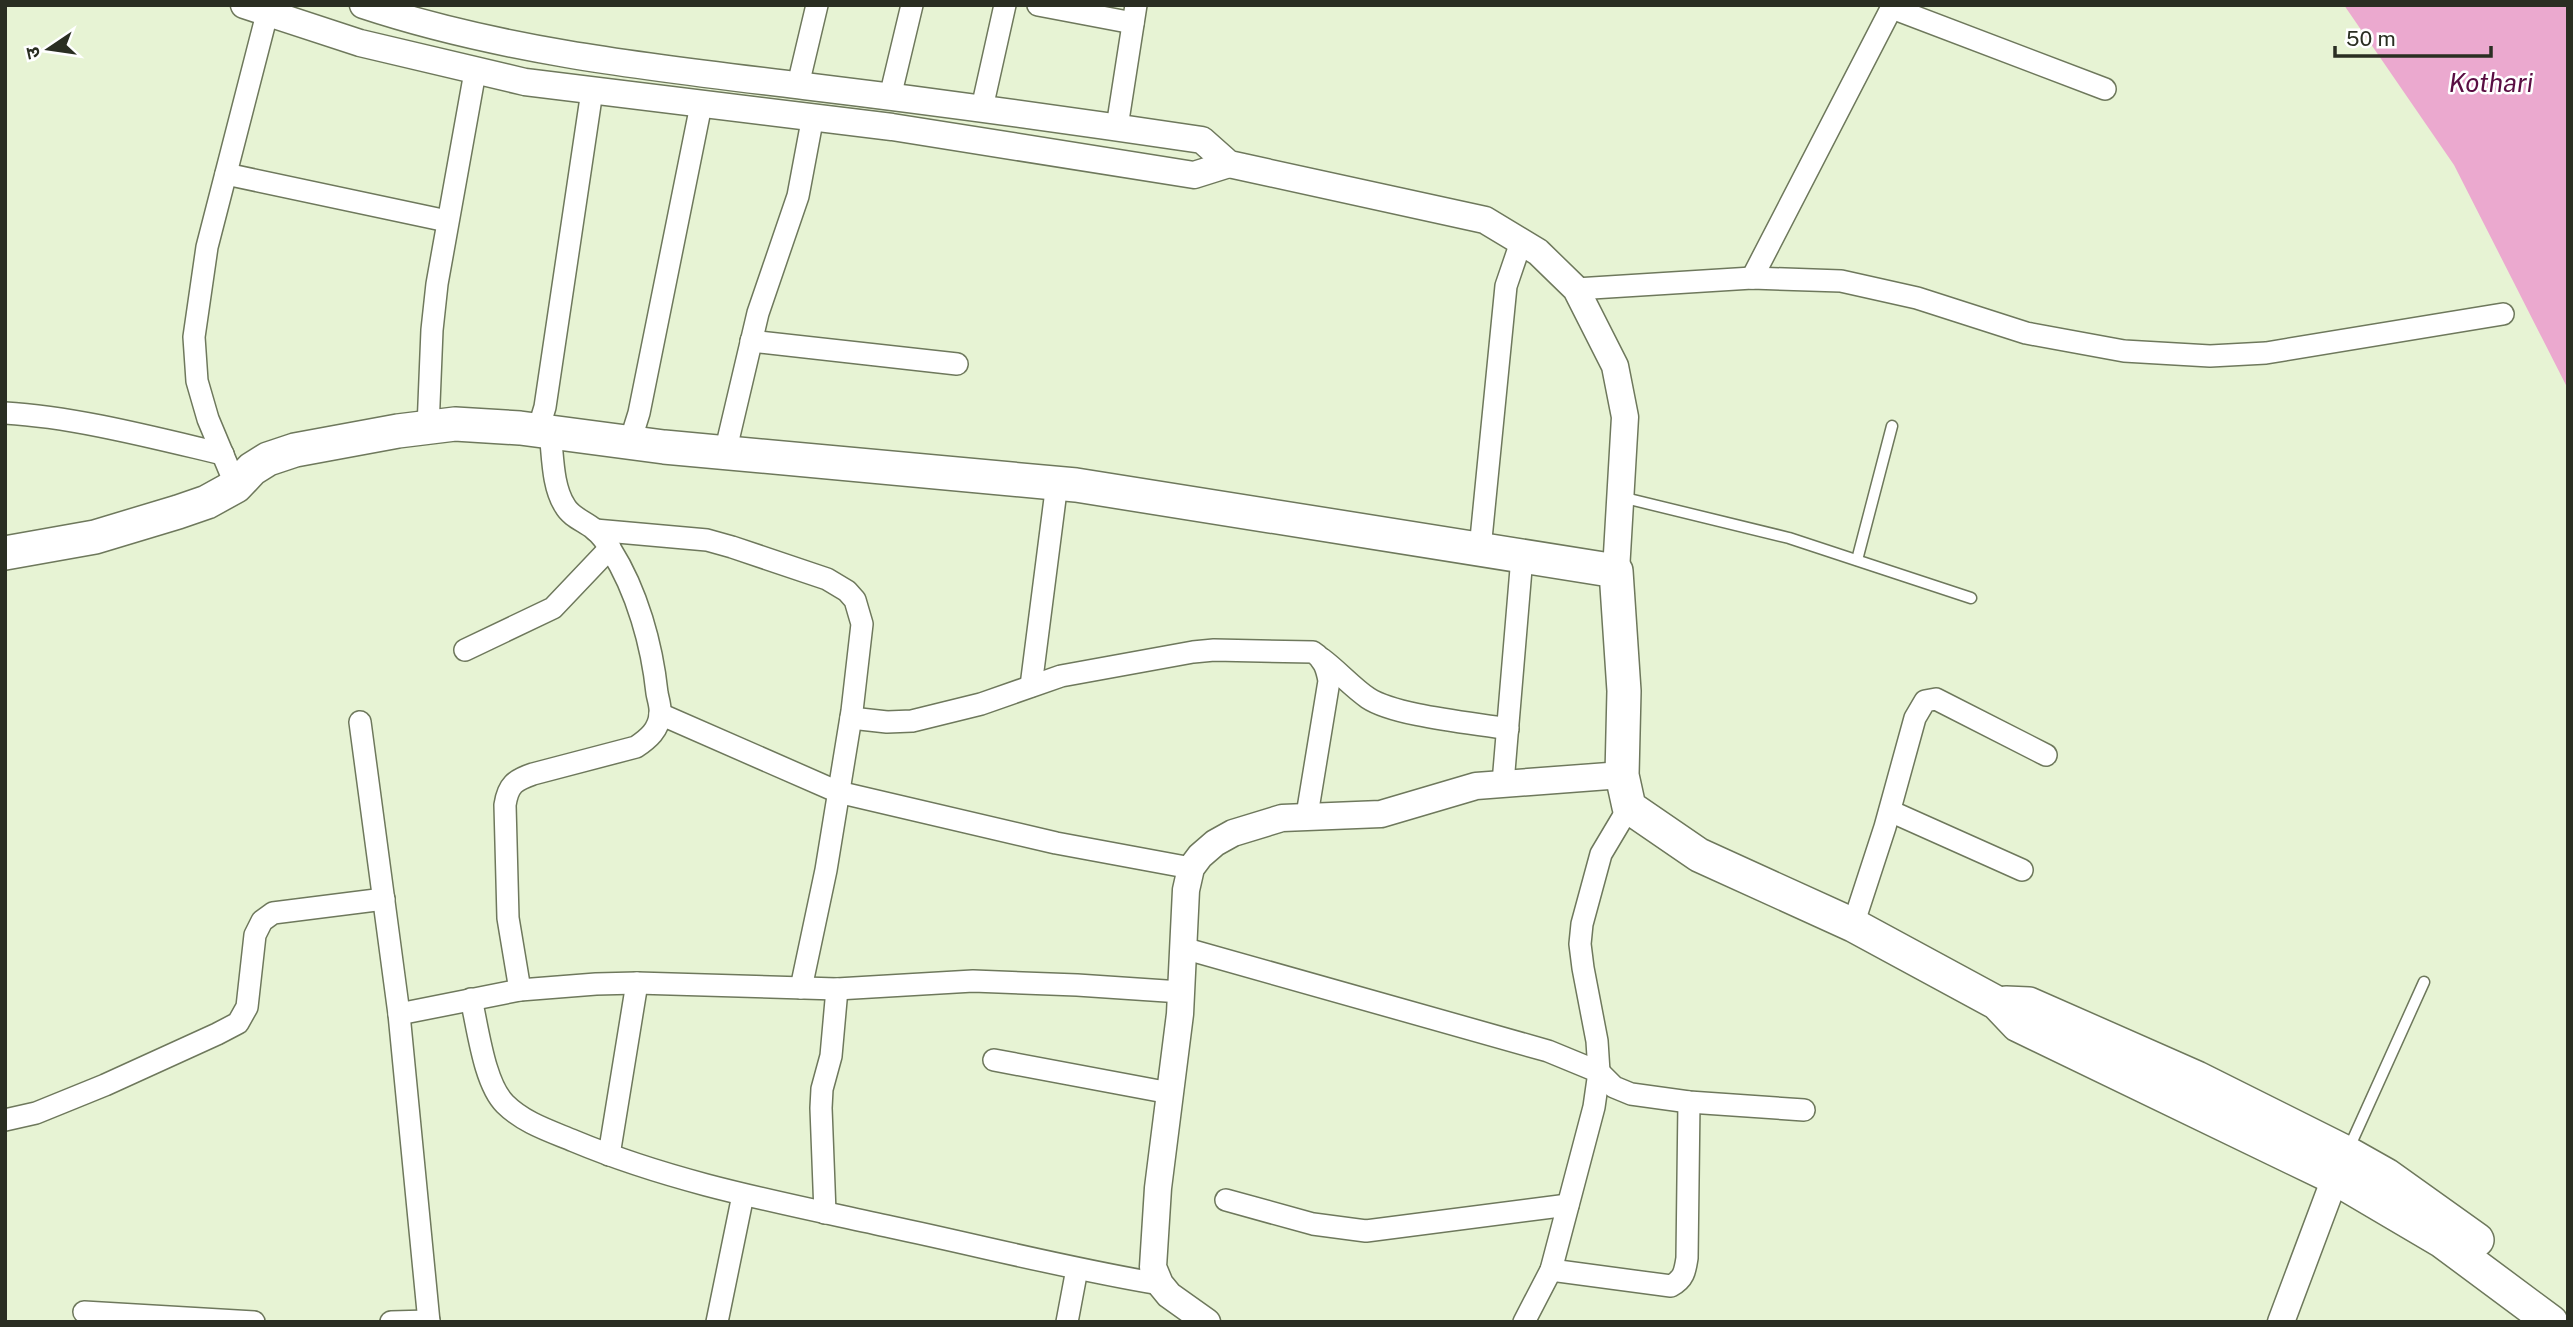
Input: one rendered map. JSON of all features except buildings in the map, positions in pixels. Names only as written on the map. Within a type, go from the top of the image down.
[{"type":"main road","points":[[5,553],[95,537],[207,502],[236,486],[252,469],[268,459],[295,450],[455,425],[544,431],[725,453],[1057,483],[1616,571],[1624,691],[1622,775],[1629,807],[1699,855],[1853,925],[1997,1003],[2018,1025],[2422,1199],[2568,1306]]},
{"type":"main road","points":[[2341,1166],[2551,1322]]},
{"type":"street","points":[[362,5],[408,20],[472,35],[597,60],[982,108],[1202,140],[1229,164],[1485,220],[1538,252],[1576,289],[1615,366],[1625,417],[1616,571]]},
{"type":"street","points":[[798,86],[817,5]]},
{"type":"street","points":[[890,97],[912,5]]},
{"type":"street","points":[[982,108],[1005,5]]},
{"type":"street","points":[[1038,5],[1135,14],[1117,127]]},
{"type":"street","points":[[1752,278],[1893,6],[2105,89]]},
{"type":"street","points":[[236,486],[208,419],[197,380],[194,337],[207,247],[226,174],[256,10],[360,43],[526,82],[701,105],[813,116],[1194,175],[1229,164]]},
{"type":"street","points":[[428,428],[432,330],[447,221],[475,72]]},
{"type":"street","points":[[520,990],[508,918],[505,805],[508,788],[518,779],[533,774],[636,747],[655,730],[660,714],[656,679],[640,615],[626,578],[610,548],[595,530],[576,518],[565,506],[544,431],[545,407],[592,91]]},
{"type":"street","points":[[631,442],[701,105]]},
{"type":"street","points":[[725,453],[758,313],[798,196],[813,116]]},
{"type":"street","points":[[226,174],[447,221]]},
{"type":"street","points":[[1480,549],[1506,286],[1521,242]]},
{"type":"street","points":[[1576,289],[1752,278],[1841,281],[1917,298],[2026,333],[2124,351],[2210,356],[2266,353],[2503,314]]},
{"type":"street","points":[[751,341],[957,364]]},
{"type":"street","points":[[5,413],[108,429],[223,454]]},
{"type":"street","points":[[1031,686],[1057,483]]},
{"type":"street","points":[[595,530],[707,540],[827,579],[847,591],[855,600],[862,624],[851,718],[826,870],[801,988]]},
{"type":"street","points":[[465,650],[553,608],[610,548]]},
{"type":"street","points":[[1503,783],[1522,557]]},
{"type":"street","points":[[851,718],[912,722],[981,704],[1061,676],[1214,650],[1302,651],[1313,652],[1369,699],[1381,704],[1419,714],[1508,729]]},
{"type":"street","points":[[1307,815],[1329,681],[1320,657]]},
{"type":"street","points":[[1853,925],[1890,811],[1914,718],[1925,701],[1936,699],[2046,755]]},
{"type":"street","points":[[660,714],[838,792],[1056,843],[1191,868]]},
{"type":"street","points":[[360,722],[399,1014],[429,1321],[391,1322]]},
{"type":"street","points":[[1207,1322],[1169,1295],[1160,1284],[1153,1266],[1181,992],[1186,891],[1191,868],[1200,856],[1233,833],[1282,818],[1307,815],[1359,817],[1381,814],[1452,792],[1503,783],[1622,775]]},
{"type":"street","points":[[1524,1322],[1551,1270],[1594,1107],[1599,1072],[1597,1041],[1583,968],[1580,944],[1582,924],[1601,854],[1629,807]]},
{"type":"street","points":[[1890,811],[2022,870]]},
{"type":"street","points":[[5,1120],[36,1114],[105,1086],[238,1023],[247,1007],[255,934],[262,920],[273,914],[384,899]]},
{"type":"street","points":[[1183,948],[1548,1051],[1599,1072],[1614,1087],[1631,1094],[1689,1102],[1804,1110]]},
{"type":"street","points":[[399,1014],[520,990],[636,983],[838,989],[973,981],[1181,992]]},
{"type":"street","points":[[609,1155],[636,983]]},
{"type":"street","points":[[825,1213],[822,1089],[831,1056],[838,989]]},
{"type":"street","points":[[471,999],[485,1058],[502,1102],[519,1117],[609,1155],[743,1195],[1077,1269],[1160,1284]]},
{"type":"street","points":[[994,1060],[1170,1093]]},
{"type":"street","points":[[1551,1270],[1671,1286],[1680,1281],[1685,1273],[1687,1258],[1689,1102]]},
{"type":"street","points":[[2281,1322],[2341,1166]]},
{"type":"street","points":[[717,1322],[743,1195]]},
{"type":"street","points":[[1226,1200],[1313,1224],[1366,1230],[1568,1205]]},
{"type":"street","points":[[1067,1322],[1077,1269]]},
{"type":"street","points":[[85,1312],[254,1322]]},
{"type":"lane","points":[[1857,560],[1892,426]]},
{"type":"lane","points":[[1620,497],[1717,519],[1857,560],[1971,598]]},
{"type":"lane","points":[[2341,1166],[2424,982]]},
{"type":"water","name":"Kothari","points":[[2344,5],[2568,5],[2568,389],[2454,165]]}]
